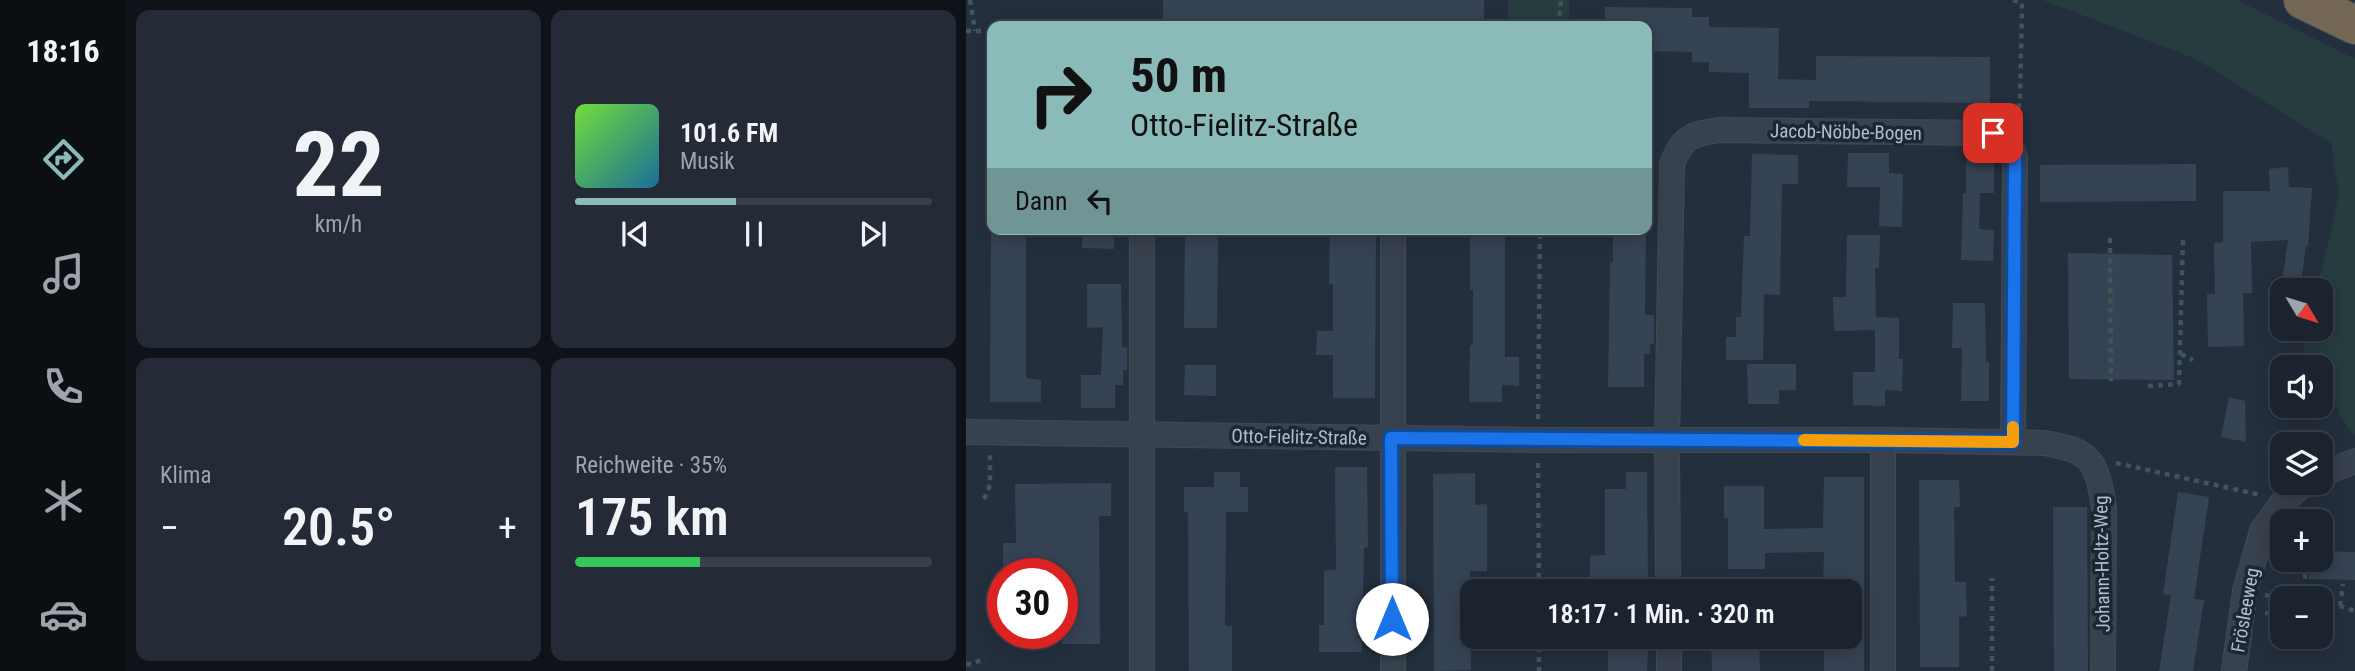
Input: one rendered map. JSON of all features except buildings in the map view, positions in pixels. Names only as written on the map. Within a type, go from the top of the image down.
[{"type":"highway","points":[[2303,0],[2355,25]]},
{"type":"street","name":"Jacob-Nöbbe-Bogen","points":[[1668,579],[1667,441],[1672,164],[1677,150],[1686,140],[1698,133],[1719,130],[1993,133],[2009,141]]},
{"type":"street","points":[[2009,141],[2015,157],[2013,442]]},
{"type":"street","points":[[1142,235],[1142,671]]},
{"type":"street","points":[[1393,235],[1393,671]]},
{"type":"street","name":"Otto-Fielitz-Straße","points":[[978,433],[1538,440],[2013,442],[2069,446],[2091,460]]},
{"type":"street","points":[[1883,440],[1883,671]]},
{"type":"street","name":"Johann-Holtz-Weg","points":[[2091,460],[2100,481],[2104,508],[2103,671]]},
{"type":"street","points":[[2333,470],[2355,461]]},
{"type":"street","name":"Frösleeweg","points":[[2234,671],[2245,592],[2262,531],[2281,504],[2291,495]]},
{"type":"street","points":[[1669,649],[1669,671]]},
{"type":"path","points":[[970,0],[975,31]]},
{"type":"path","points":[[1559,21],[1560,0]]},
{"type":"path","points":[[2009,141],[2014,131],[2020,100],[2022,3],[2013,0]]},
{"type":"path","points":[[966,32],[987,31]]},
{"type":"path","points":[[1539,579],[1540,235]]},
{"type":"path","points":[[2110,237],[2111,381]]},
{"type":"path","points":[[2148,386],[2179,384],[2183,240]]},
{"type":"path","points":[[2180,354],[2193,360]]},
{"type":"path","points":[[978,433],[990,485],[984,499]]},
{"type":"path","points":[[2091,460],[2273,498],[2281,504]]},
{"type":"path","points":[[2305,574],[2306,586]]},
{"type":"path","points":[[1992,578],[1992,671]]},
{"type":"path","points":[[2340,606],[2343,584]]},
{"type":"path","points":[[2245,592],[2270,596]]},
{"type":"path","points":[[2333,608],[2340,606],[2355,611]]},
{"type":"path","points":[[1539,649],[1539,671]]},
{"type":"path","points":[[966,664],[985,658]]},
{"type":"green space","points":[[1508,0],[1569,0],[1569,21],[1508,21]]},
{"type":"green space","points":[[2043,0],[2237,0],[2355,59],[2355,436],[2341,418],[2333,395],[2333,355],[2306,355],[2303,352],[2305,341],[2333,341],[2333,278],[2320,278],[2339,196],[2331,143],[2196,59]]},
{"type":"slow traffic","points":[[1804,440],[2013,442],[2013,427]]},
{"type":"route","points":[[1392,619],[1391,438],[2013,442],[2015,157],[2009,141],[1993,133]]}]
